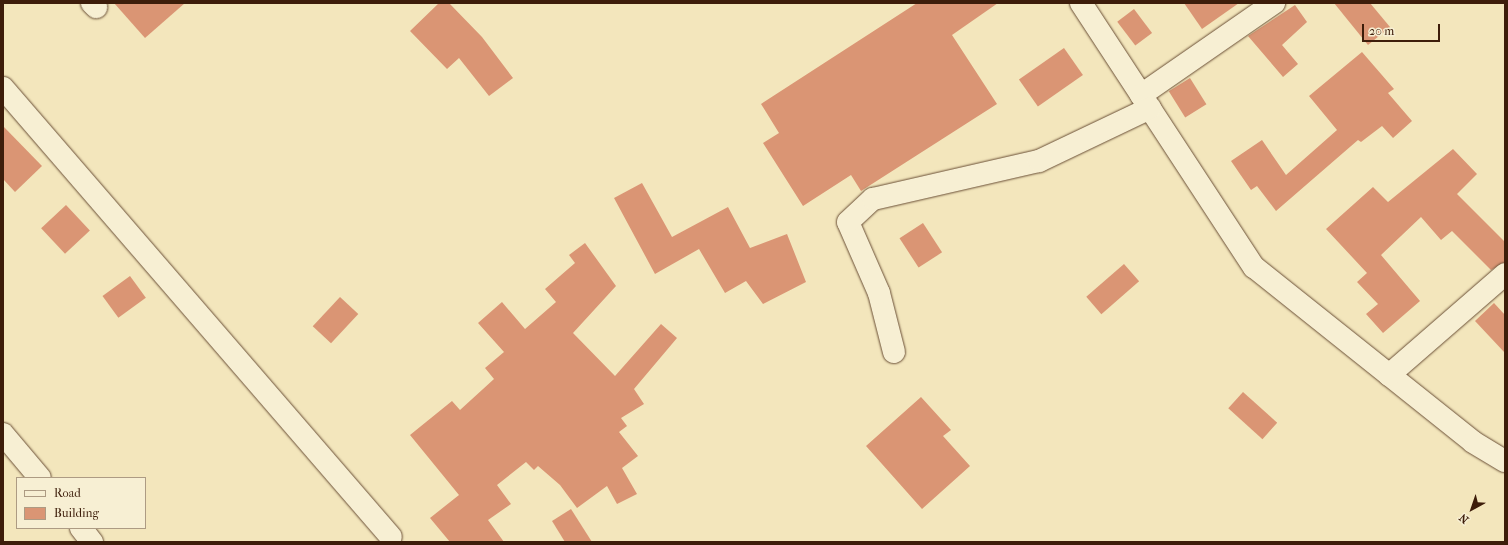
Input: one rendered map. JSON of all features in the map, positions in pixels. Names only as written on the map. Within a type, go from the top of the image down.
[{"type":"street","points":[[1081,3],[1254,267],[1473,442],[1505,461]]},
{"type":"street","points":[[894,352],[879,293],[848,222],[873,199],[1039,160],[1146,102],[1274,3]]},
{"type":"street","points":[[3,88],[391,537]]},
{"type":"street","points":[[1390,375],[1505,274]]},
{"type":"street","points":[[3,434],[39,477]]},
{"type":"street","points":[[82,529],[92,542]]},
{"type":"building","points":[[114,3],[185,3],[145,38]]},
{"type":"building","points":[[439,3],[449,3],[482,37],[513,78],[489,96],[459,58],[447,69],[410,31]]},
{"type":"building","points":[[917,3],[998,3],[952,35],[997,104],[861,191],[851,175],[803,206],[763,143],[779,133],[761,104]]},
{"type":"building","points":[[1184,3],[1239,3],[1202,29]]},
{"type":"building","points":[[1334,3],[1370,3],[1390,27],[1368,45]]},
{"type":"building","points":[[1295,5],[1307,22],[1282,45],[1298,64],[1283,77],[1248,36]]},
{"type":"building","points":[[1134,9],[1152,33],[1135,46],[1117,22]]},
{"type":"building","points":[[1064,48],[1083,75],[1038,107],[1019,80]]},
{"type":"building","points":[[1362,52],[1394,89],[1388,93],[1412,121],[1393,138],[1382,126],[1361,142],[1358,140],[1276,211],[1257,186],[1251,190],[1231,161],[1262,140],[1286,175],[1337,130],[1309,96]]},
{"type":"building","points":[[1190,78],[1206,104],[1185,118],[1169,91]]},
{"type":"building","points":[[3,126],[42,166],[15,192],[3,179]]},
{"type":"building","points":[[1453,149],[1477,174],[1457,194],[1505,242],[1505,262],[1491,270],[1452,231],[1441,240],[1421,217],[1381,255],[1420,301],[1383,333],[1366,314],[1378,304],[1357,282],[1367,273],[1326,229],[1373,187],[1388,202]]},
{"type":"building","points":[[642,183],[672,237],[728,207],[750,248],[787,234],[806,282],[763,304],[746,281],[725,293],[699,249],[655,274],[614,198]]},
{"type":"building","points":[[66,205],[90,231],[65,254],[41,228]]},
{"type":"building","points":[[923,223],[942,252],[919,268],[900,238]]},
{"type":"building","points":[[585,243],[616,286],[573,333],[615,376],[661,324],[677,338],[634,389],[644,404],[621,418],[627,426],[619,432],[638,456],[622,468],[637,494],[617,504],[607,486],[577,508],[560,485],[538,466],[534,470],[526,462],[497,485],[511,504],[488,520],[504,542],[450,542],[430,518],[459,495],[410,435],[452,401],[460,410],[494,379],[485,368],[504,352],[478,323],[502,302],[525,329],[556,302],[545,289],[575,263],[569,255]]},
{"type":"building","points":[[1124,264],[1139,281],[1101,314],[1086,297]]},
{"type":"building","points":[[130,276],[146,298],[118,318],[102,296]]},
{"type":"building","points":[[340,297],[358,314],[331,343],[313,326]]},
{"type":"building","points":[[1494,303],[1505,315],[1505,353],[1475,321]]},
{"type":"building","points":[[1243,392],[1277,423],[1262,439],[1228,408]]},
{"type":"building","points":[[921,397],[951,430],[943,436],[970,466],[922,509],[866,446]]},
{"type":"building","points":[[571,509],[592,542],[565,542],[552,521]]}]
